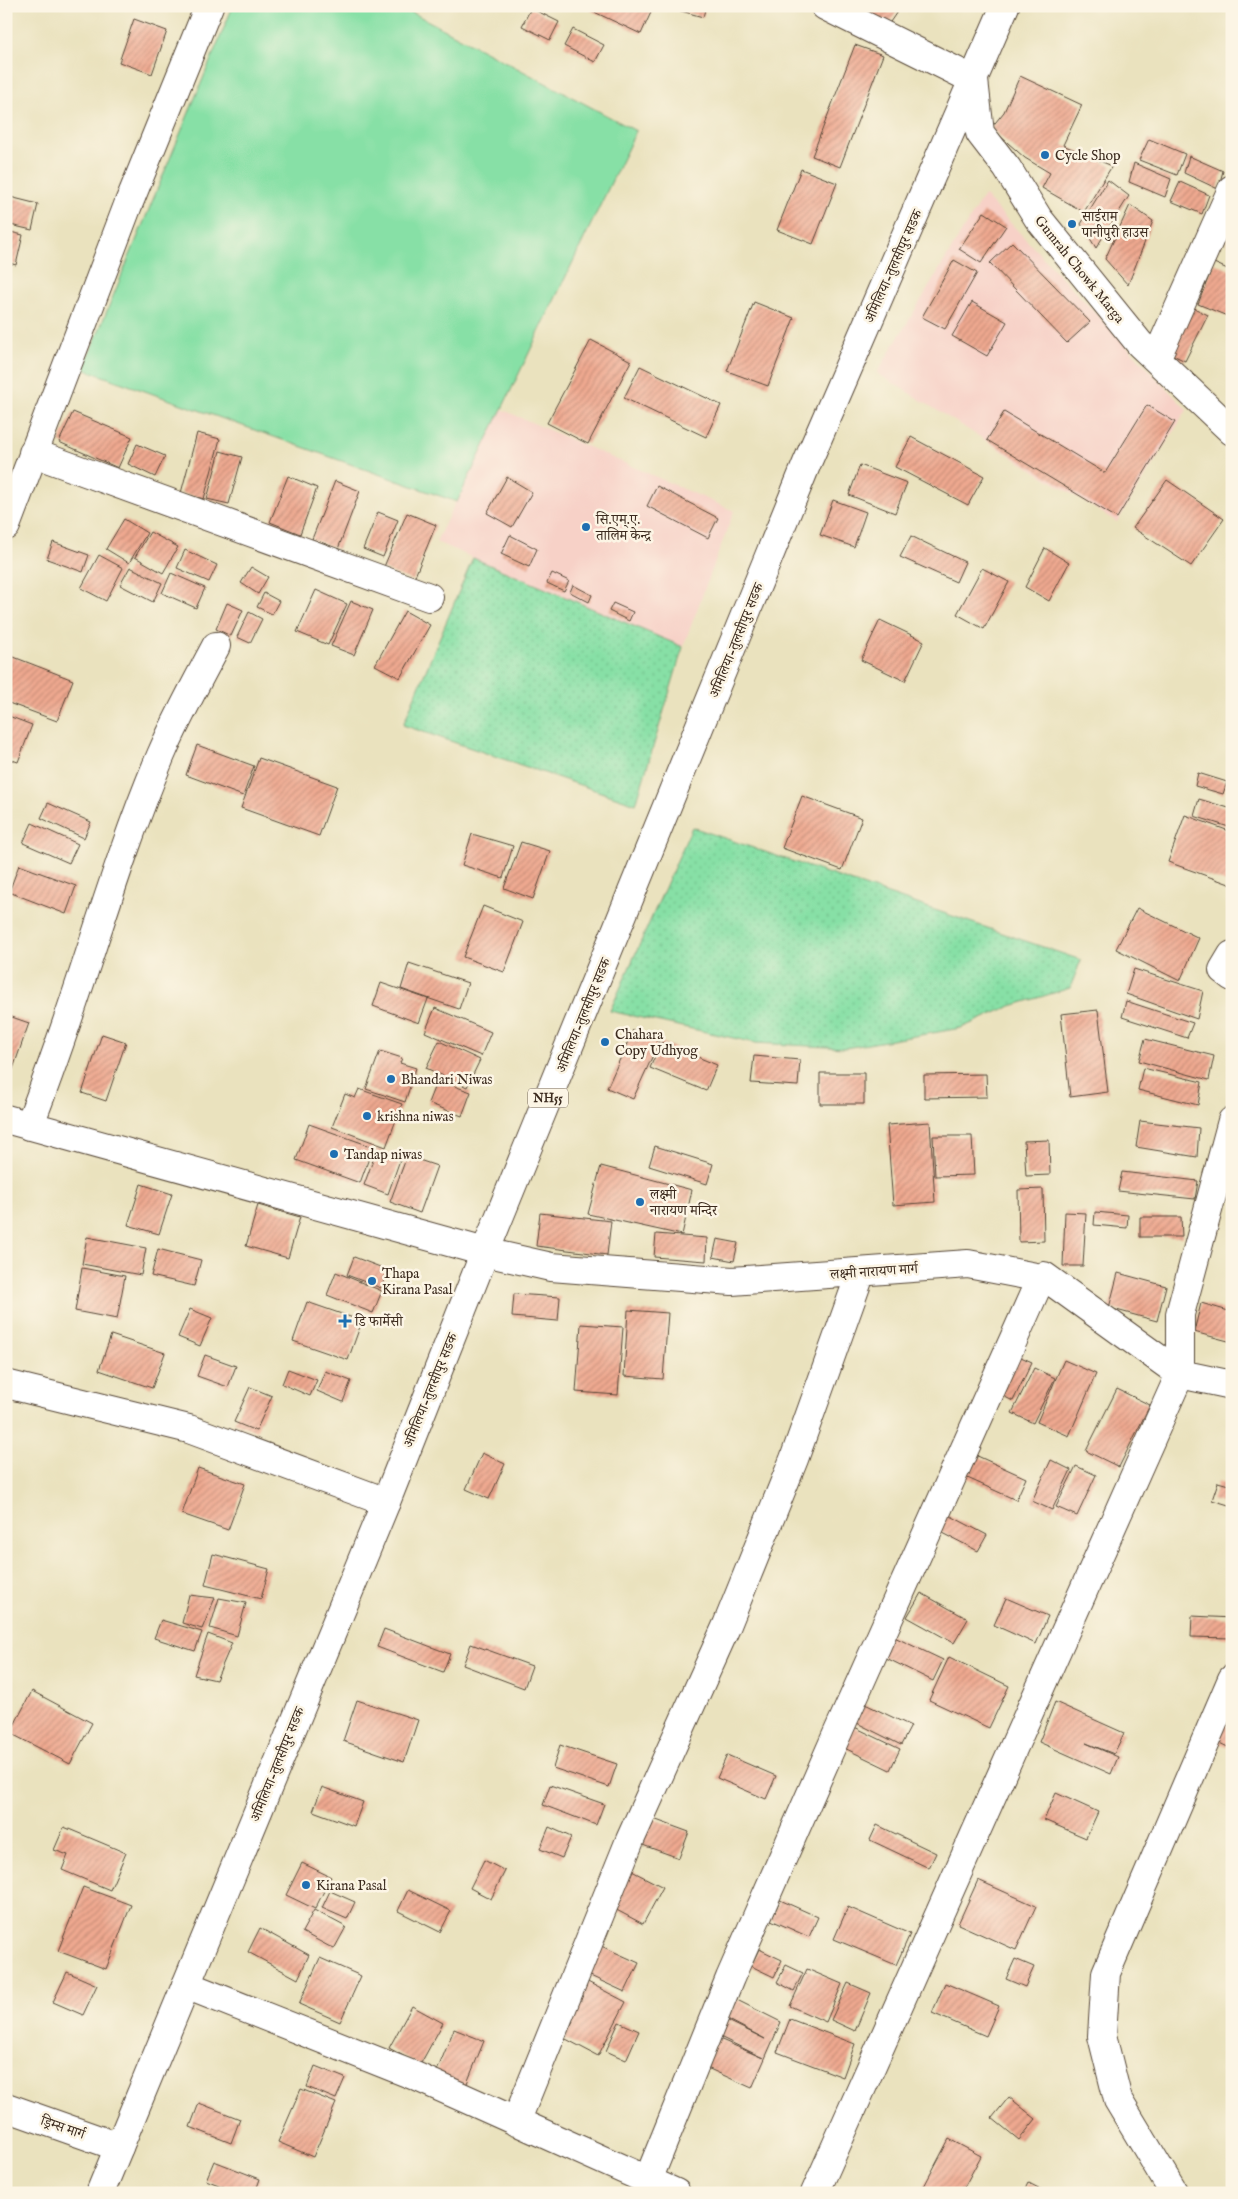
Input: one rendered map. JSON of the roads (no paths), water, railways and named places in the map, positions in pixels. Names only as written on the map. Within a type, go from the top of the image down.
[{"type":"street","points":[[6,526],[32,453],[124,214],[209,6]]},
{"type":"street","points":[[825,6],[974,80]]},
{"type":"street","name":"अमिलिया-तुलसीपुर सडक","points":[[100,2193],[386,1502],[485,1252],[807,462],[1005,6]]},
{"type":"street","name":"Gumrah Chowk Marga","points":[[974,80],[980,133],[1007,168],[1038,218],[1140,344],[1232,431]]},
{"type":"street","points":[[1156,359],[1232,189]]},
{"type":"street","points":[[32,453],[429,597]]},
{"type":"street","points":[[18,1122],[58,1053],[121,861],[162,754],[216,646]]},
{"type":"street","points":[[1232,955],[1223,970],[1232,977]]},
{"type":"street","name":"लक्ष्मी नारायण मार्ग","points":[[18,1122],[485,1252],[551,1268],[732,1281],[968,1264],[1041,1278],[1044,1276],[1180,1374],[1232,1385]]},
{"type":"street","points":[[815,2193],[1180,1374],[1180,1314],[1232,1122]]},
{"type":"street","points":[[516,2122],[630,1840],[726,1625],[790,1468],[861,1272]]},
{"type":"street","points":[[648,2180],[730,1978],[1041,1278]]},
{"type":"street","points":[[6,1384],[189,1429],[386,1502]]},
{"type":"street","points":[[1174,2193],[1118,2100],[1102,2036],[1106,1973],[1232,1679]]},
{"type":"street","points":[[186,1985],[406,2073],[676,2193]]},
{"type":"street","name":"ड्रिम्स मार्ग","points":[[6,2107],[119,2147]]},
{"type":"place","name":"Cycle Shop","points":[[1045,155]]},
{"type":"place","name":"साईराम पानीपुरी हाउस","points":[[1072,224]]},
{"type":"place","name":"सि.एम्.ए. तालिम केन्द्र","points":[[586,527]]},
{"type":"place","name":"Chahara Copy Udhyog","points":[[605,1042]]},
{"type":"place","name":"Bhandari Niwas","points":[[391,1079]]},
{"type":"place","name":"krishna niwas","points":[[367,1116]]},
{"type":"place","name":"Tandap niwas","points":[[334,1154]]},
{"type":"place","name":"लक्ष्मी नारायण मन्दिर","points":[[640,1202]]},
{"type":"place","name":"Thapa Kirana Pasal","points":[[372,1281]]},
{"type":"place","name":"डि फार्मेसी","points":[[345,1321]]},
{"type":"place","name":"Kirana Pasal","points":[[306,1885]]}]
